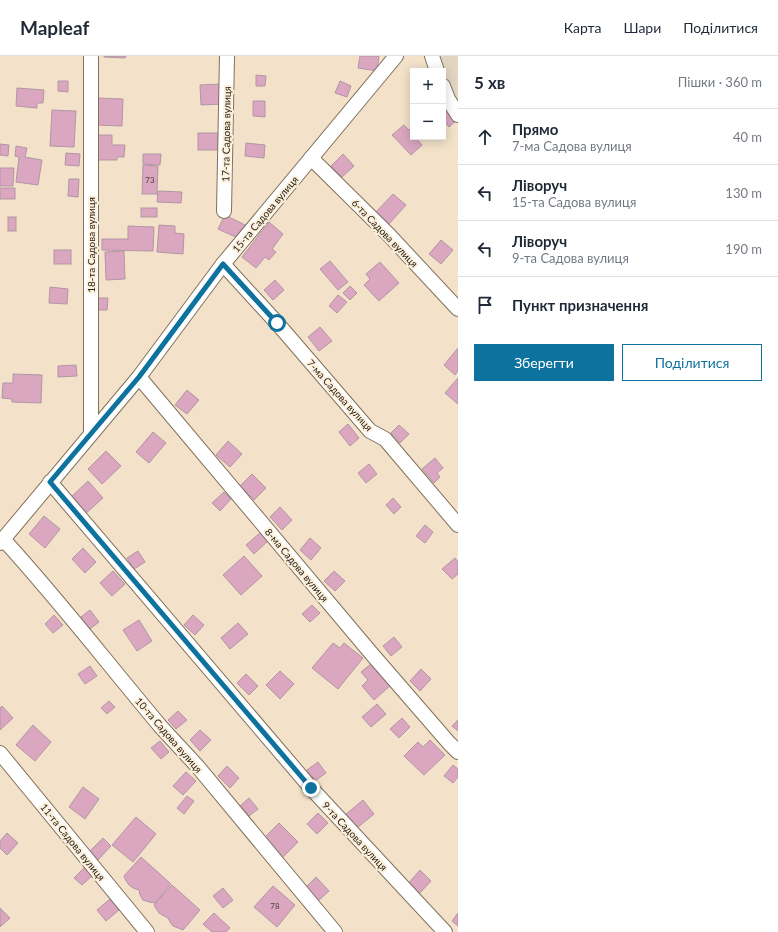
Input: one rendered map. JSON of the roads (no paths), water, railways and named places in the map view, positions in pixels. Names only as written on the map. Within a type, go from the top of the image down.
[{"type":"street","name":"18-та Садова вулиця","points":[[91,56],[91,433]]},
{"type":"street","name":"17-та Садова вулиця","points":[[224,211],[227,56]]},
{"type":"street","name":"15-та Садова вулиця","points":[[1,541],[139,377],[223,264],[396,56]]},
{"type":"street","points":[[432,56],[436,68]]},
{"type":"street","points":[[446,94],[458,115]]},
{"type":"street","name":"6-та Садова вулиця","points":[[311,158],[389,235],[458,309]]},
{"type":"street","name":"7-ма Садова вулиця","points":[[223,264],[277,323],[370,431],[385,439],[458,525]]},
{"type":"street","name":"8-ма Садова вулиця","points":[[139,377],[371,653],[458,752]]},
{"type":"street","name":"9-та Садова вулиця","points":[[50,482],[311,788],[445,932]]},
{"type":"street","name":"10-та Садова вулиця","points":[[1,541],[26,564],[156,721],[198,767],[335,932]]},
{"type":"street","name":"11-та Садова вулиця","points":[[0,753],[147,932]]}]
